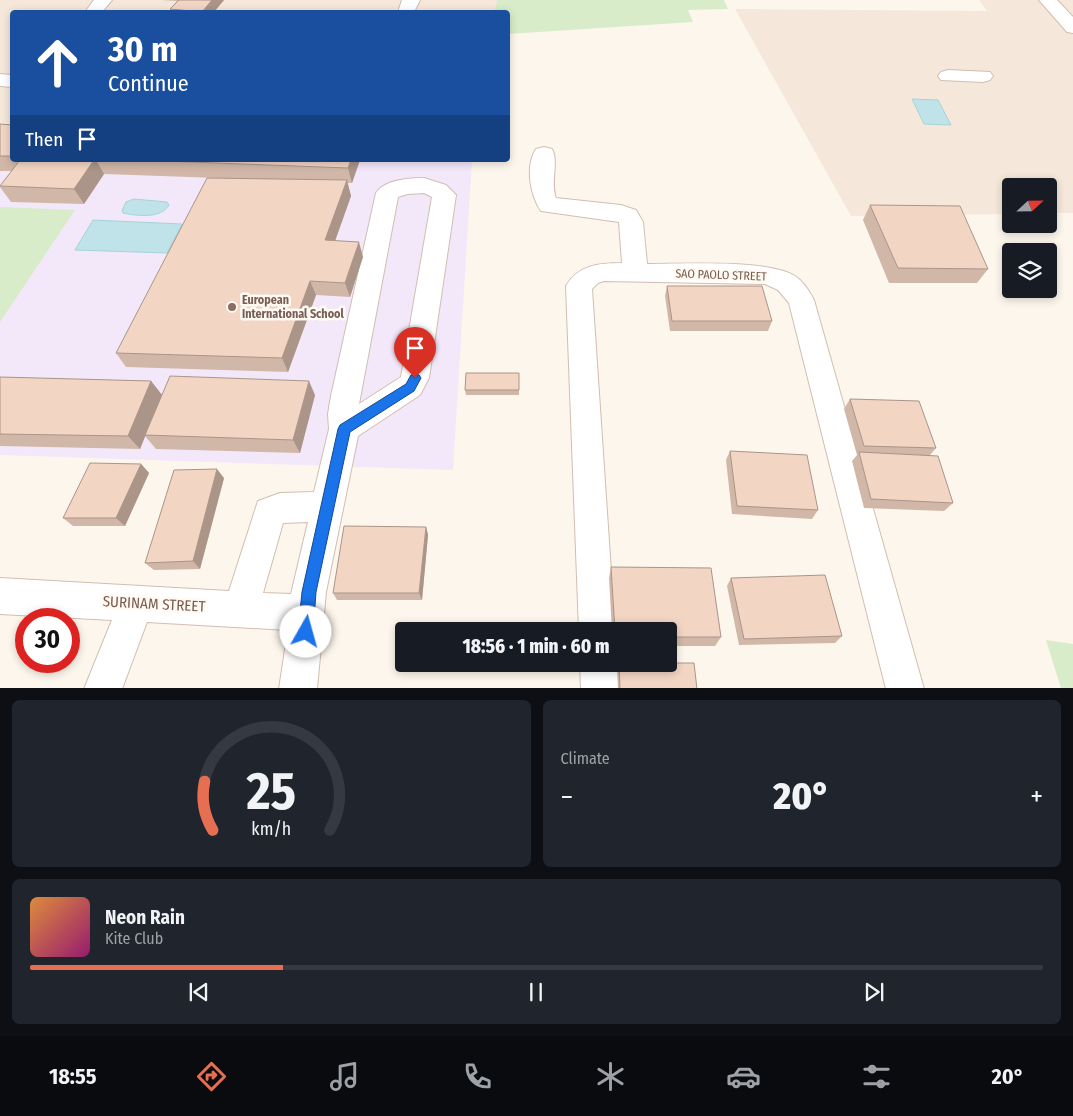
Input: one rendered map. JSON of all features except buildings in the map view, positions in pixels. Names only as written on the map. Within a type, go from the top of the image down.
[{"type":"street","points":[[94,10],[103,0]]},
{"type":"street","points":[[1048,0],[1073,28]]},
{"type":"street","points":[[948,76],[983,76]]},
{"type":"street","points":[[544,154],[542,193],[544,200],[549,206],[621,213],[628,216],[631,222],[635,273]]},
{"type":"street","points":[[298,688],[309,592],[344,429],[343,414],[346,396],[387,193],[405,186],[432,186],[444,195],[415,378],[410,387],[344,429]]},
{"type":"street","name":"SAO PAOLO STREET","points":[[597,622],[579,286],[589,276],[596,273],[768,275],[787,283],[801,300],[905,688]]},
{"type":"street","points":[[241,609],[270,512],[280,508],[326,507]]},
{"type":"street","name":"SURINAM STREET","points":[[0,596],[308,613]]},
{"type":"street","points":[[103,688],[136,603]]},
{"type":"street","points":[[599,672],[600,688]]},
{"type":"shaded area","points":[[0,0],[497,0],[494,10],[10,10],[10,137],[0,136]]},
{"type":"shaded area","points":[[979,0],[1073,0],[1073,213],[1058,213],[1058,178],[1002,178],[1002,214],[851,216],[735,9],[987,11]]},
{"type":"shaded area","name":"European International School","points":[[0,136],[10,156],[10,162],[472,162],[453,470],[0,455]]},
{"type":"green space","points":[[497,0],[724,0],[728,9],[688,10],[693,22],[510,34],[510,10],[494,10]]},
{"type":"green space","points":[[0,207],[75,210],[0,322]]},
{"type":"green space","points":[[1046,640],[1073,644],[1073,688],[1061,688]]},
{"type":"water","points":[[912,99],[938,100],[951,125],[924,124]]},
{"type":"water","points":[[134,199],[167,202],[169,205],[160,213],[155,214],[135,215],[123,213],[126,202]]},
{"type":"water","points":[[93,220],[182,224],[167,253],[75,250]]},
{"type":"place","name":"European International School","points":[[232,307]]},
{"type":"route","points":[[306,632],[309,592],[331,482],[344,429],[410,387],[415,378]]}]
